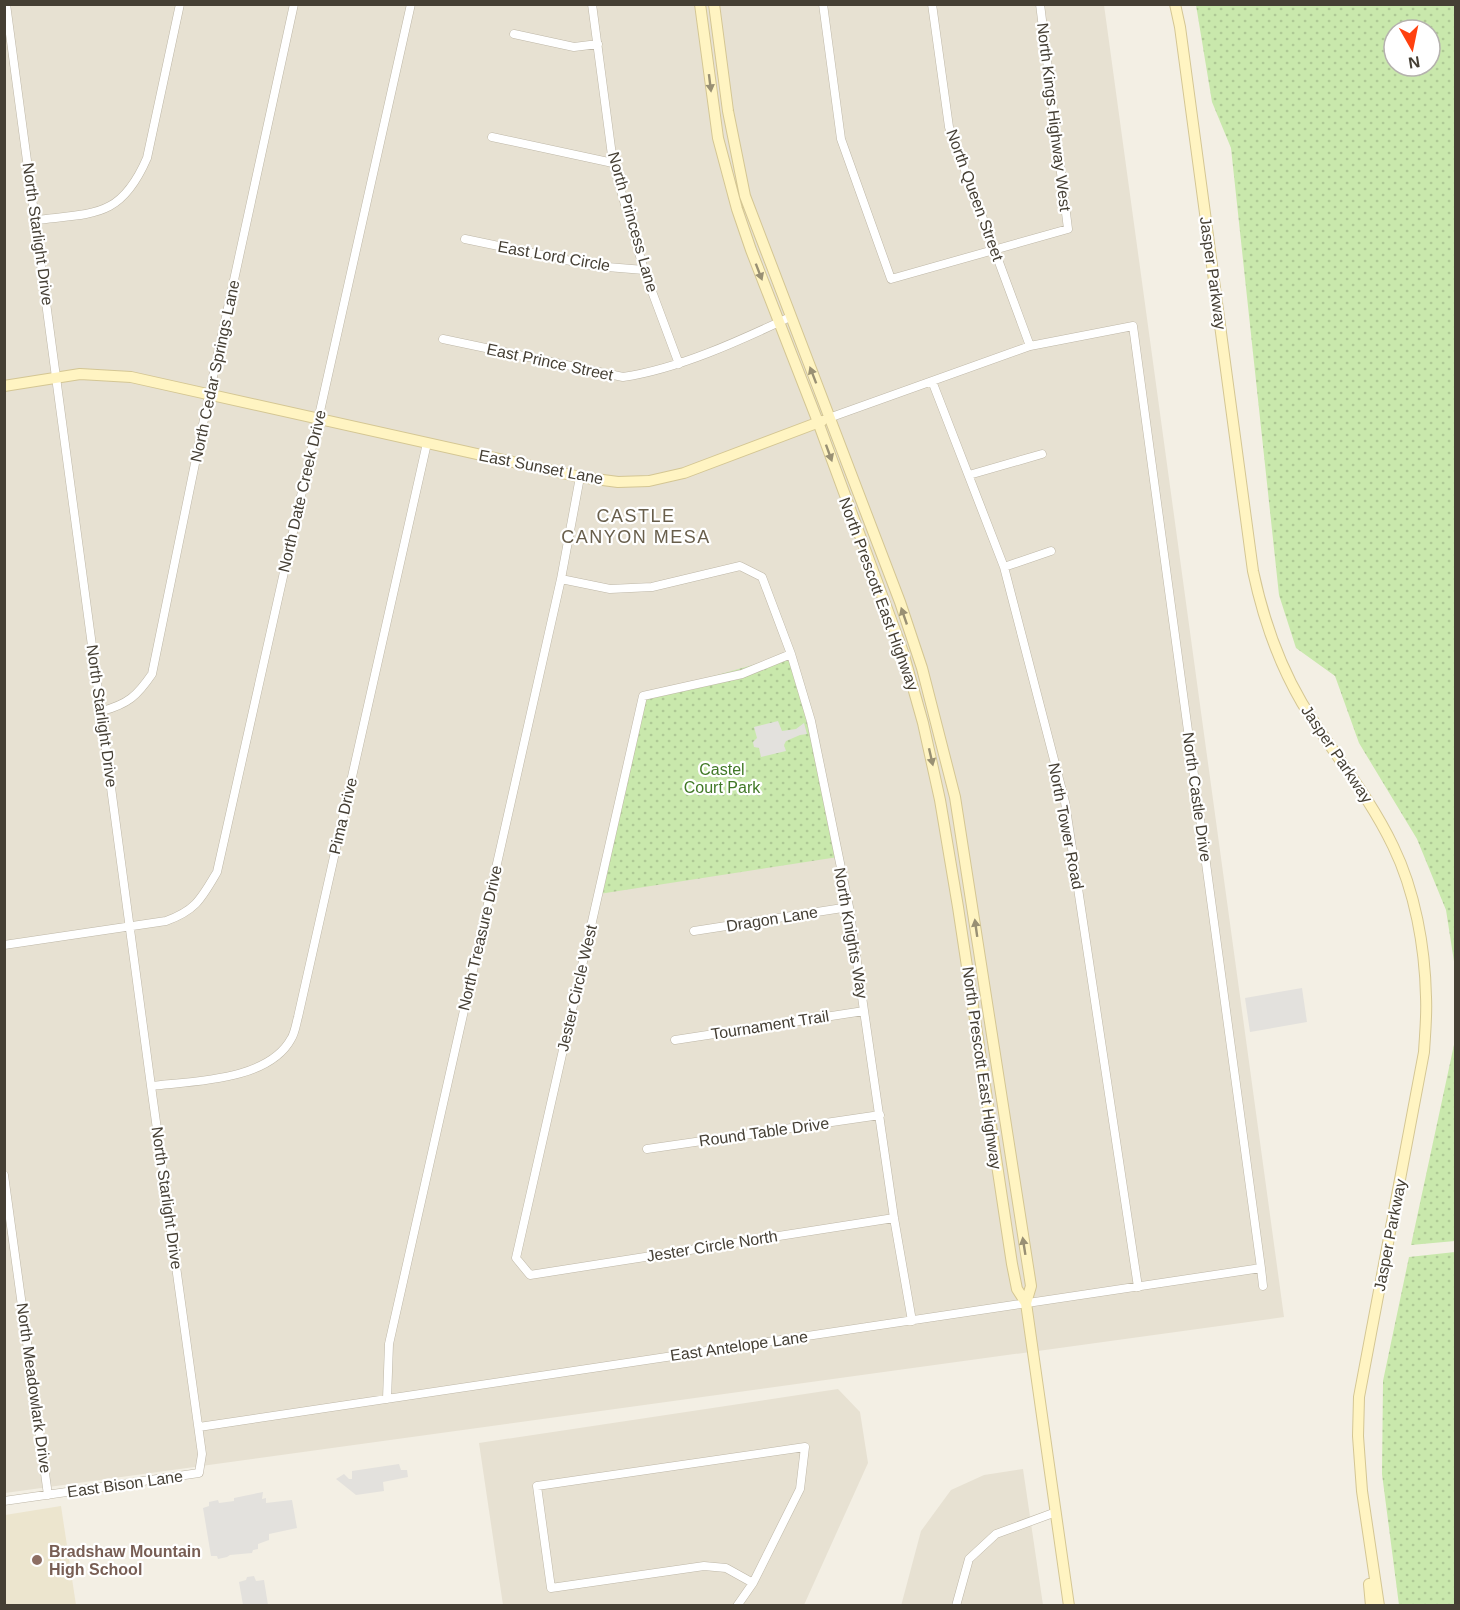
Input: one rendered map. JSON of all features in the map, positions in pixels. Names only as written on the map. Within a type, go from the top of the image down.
[{"type":"street","name":"North Starlight Drive","points":[[6,4],[199,1427]]},
{"type":"street","points":[[36,220],[91,213],[108,207],[125,196],[137,181],[147,158],[180,4]]},
{"type":"street","name":"North Cedar Springs Lane","points":[[102,711],[121,706],[139,693],[152,674],[209,395],[294,4]]},
{"type":"street","name":"North Date Creek Drive","points":[[4,945],[165,921],[185,914],[202,898],[217,873],[411,4]]},
{"type":"street","name":"North Princess Lane","points":[[592,4],[613,162],[644,270],[679,364]]},
{"type":"street","name":"North Prescott East Highway","points":[[700,4],[718,138],[750,250],[900,602],[922,668],[957,808],[1010,1163],[1031,1286],[1026,1303],[1069,1605]]},
{"type":"street","name":"North Prescott East Highway","points":[[714,4],[733,141],[745,196],[790,317],[903,652],[925,730],[940,800],[972,996],[1012,1264],[1017,1289],[1026,1303]]},
{"type":"street","points":[[823,4],[841,139],[891,279],[993,249]]},
{"type":"street","name":"North Queen Street","points":[[932,4],[949,127],[1030,346]]},
{"type":"street","name":"North Kings Highway West","points":[[993,249],[1068,229],[1040,4]]},
{"type":"street","name":"Jasper Parkway","points":[[1175,4],[1180,27],[1248,536],[1260,605],[1273,643],[1303,703],[1375,811],[1394,848],[1416,915],[1423,955],[1426,997],[1424,1052],[1359,1397],[1358,1436],[1362,1491],[1379,1605]]},
{"type":"street","points":[[514,34],[574,47],[598,44]]},
{"type":"street","points":[[707,62],[721,59]]},
{"type":"street","points":[[492,137],[613,162]]},
{"type":"street","name":"East Lord Circle","points":[[465,239],[595,266],[644,270]]},
{"type":"street","name":"East Prince Street","points":[[443,339],[622,377],[644,374],[679,364],[790,317]]},
{"type":"street","name":"East Sunset Lane","points":[[4,386],[80,374],[131,377],[580,477],[618,482],[649,481],[684,473],[1030,346],[1133,326]]},
{"type":"street","name":"North Castle Drive","points":[[1133,326],[1261,1268]]},
{"type":"street","name":"North Tower Road","points":[[932,381],[1004,567],[1065,802],[1138,1287]]},
{"type":"street","name":"Pima Drive","points":[[151,1086],[226,1077],[246,1072],[264,1064],[291,1039],[304,993],[427,443]]},
{"type":"street","points":[[969,475],[1042,454]]},
{"type":"street","name":"North Treasure Drive","points":[[387,1399],[389,1344],[561,579],[580,477]]},
{"type":"street","points":[[1004,567],[1051,550]]},
{"type":"street","name":"North Knights Way","points":[[561,579],[610,589],[652,587],[740,566],[762,577],[791,654],[811,721],[849,907],[894,1218],[912,1321]]},
{"type":"street","name":"Jester Circle West","points":[[530,1275],[516,1258],[643,696],[742,674],[791,654]]},
{"type":"street","points":[[925,730],[938,727]]},
{"type":"street","name":"Dragon Lane","points":[[694,931],[849,907]]},
{"type":"street","points":[[972,996],[986,994]]},
{"type":"street","name":"Tournament Trail","points":[[675,1040],[864,1011]]},
{"type":"street","name":"Round Table Drive","points":[[647,1149],[880,1115]]},
{"type":"street","name":"North Meadowlark Drive","points":[[4,1175],[48,1494]]},
{"type":"street","name":"Jester Circle North","points":[[530,1275],[894,1218]]},
{"type":"street","points":[[1261,1268],[1263,1286]]},
{"type":"street","name":"East Antelope Lane","points":[[199,1427],[1261,1268]]},
{"type":"street","name":"East Bison Lane","points":[[4,1501],[199,1473],[202,1454],[199,1427]]},
{"type":"street","points":[[737,1605],[753,1583],[800,1490],[805,1447],[537,1486],[551,1588],[704,1566],[726,1568],[753,1583]]},
{"type":"street","name":"Jasper Parkway","points":[[1364,1503],[1371,1605]]},
{"type":"street","points":[[957,1605],[969,1558],[996,1534],[1056,1512]]},
{"type":"shaded area","points":[[4,5],[1104,5],[1284,1317],[5,1493]]},
{"type":"shaded area","points":[[778,721],[782,731],[796,729],[804,723],[807,734],[786,741],[784,745],[786,751],[761,757],[759,748],[754,747],[753,742],[757,738],[754,727]]},
{"type":"shaded area","points":[[1302,988],[1307,1022],[1250,1032],[1245,998]]},
{"type":"shaded area","points":[[838,1389],[860,1412],[868,1463],[804,1605],[503,1605],[479,1443]]},
{"type":"shaded area","points":[[399,1464],[401,1470],[407,1470],[408,1477],[383,1482],[384,1491],[356,1495],[336,1479],[344,1474],[352,1479],[352,1471]]},
{"type":"shaded area","points":[[1023,1469],[1043,1605],[901,1606],[921,1531],[951,1490],[984,1475]]},
{"type":"shaded area","points":[[263,1492],[262,1499],[266,1498],[266,1503],[292,1500],[297,1528],[269,1534],[269,1540],[258,1544],[258,1549],[253,1550],[252,1553],[230,1555],[218,1559],[217,1556],[211,1556],[203,1508],[209,1506],[209,1502],[234,1501],[234,1498]]},
{"type":"shaded area","name":"Bradshaw Mountain High School","points":[[61,1506],[76,1605],[5,1605],[5,1515]]},
{"type":"shaded area","points":[[254,1576],[256,1581],[264,1580],[268,1605],[243,1605],[239,1582]]},
{"type":"green space","points":[[1196,5],[1455,5],[1455,968],[1446,910],[1417,839],[1359,743],[1335,676],[1296,648],[1279,595],[1231,148],[1212,102]]},
{"type":"green space","name":"Castel Court Park","points":[[791,654],[838,857],[599,894],[643,696]]},
{"type":"green space","points":[[1455,1040],[1455,1241],[1411,1245]]},
{"type":"green space","points":[[1455,1252],[1455,1605],[1399,1605],[1382,1474],[1383,1381],[1409,1257]]},
{"type":"place","name":"Bradshaw Mountain High School","points":[[37,1560]]},
{"type":"district","name":"CASTLE CANYON MESA","points":[[636,526]]}]
